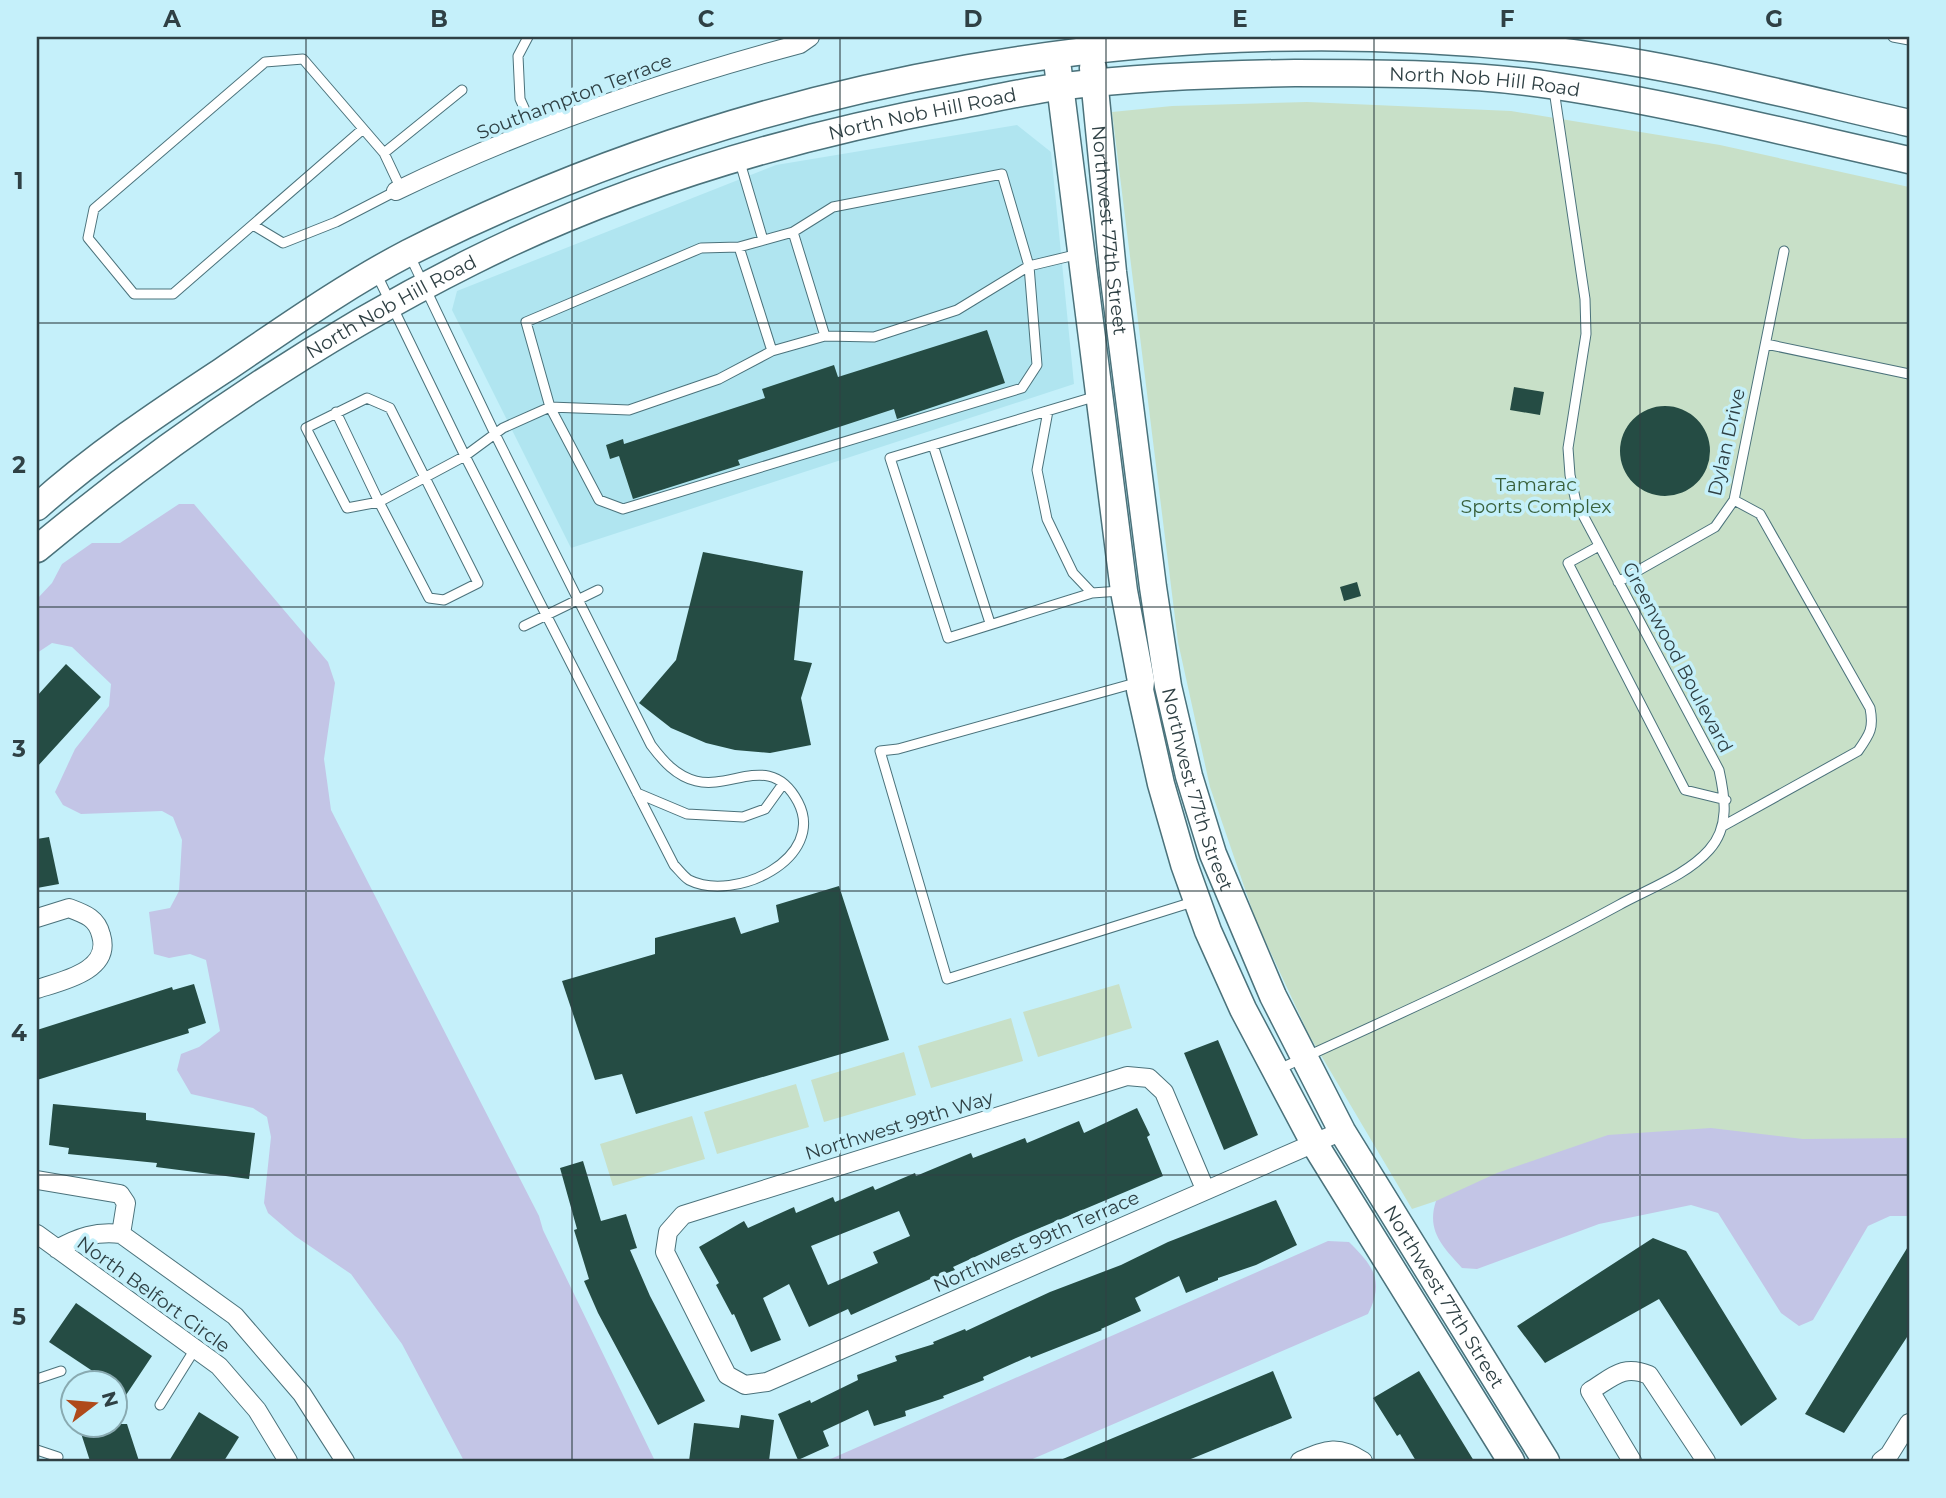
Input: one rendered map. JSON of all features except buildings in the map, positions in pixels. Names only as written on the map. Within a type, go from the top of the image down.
[{"type":"main road","name":"North Nob Hill Road","points":[[37,507],[139,426],[332,296],[408,254],[576,179],[700,134],[775,111],[1055,46],[1298,38],[1435,41],[1542,50],[1668,67],[1909,123]]},
{"type":"main road","name":"Northwest 77th Street","points":[[1093,43],[1093,83],[1153,587],[1168,686],[1189,776],[1213,854],[1239,919],[1303,1058],[1342,1130],[1546,1461]]},
{"type":"main road","name":"Northwest 77th Street","points":[[1055,46],[1124,591],[1141,681],[1140,690],[1161,784],[1197,900],[1242,1009],[1314,1143],[1511,1461]]},
{"type":"main road","name":"North Nob Hill Road","points":[[37,549],[157,453],[254,387],[423,287],[476,260],[591,209],[671,178],[876,121],[1060,86],[1093,83],[1242,74],[1328,73],[1458,77],[1553,85],[1909,160]]},
{"type":"street","name":"Southampton Terrace","points":[[398,190],[534,130],[654,86],[800,44],[810,37]]},
{"type":"street","points":[[37,918],[69,908],[90,916],[99,928],[104,945],[97,963],[81,974],[37,989]]},
{"type":"street","name":"Northwest 99th Way","points":[[745,1385],[727,1375],[665,1252],[668,1231],[683,1215],[1127,1076],[1149,1078],[1164,1092],[1205,1189]]},
{"type":"street","name":"Northwest 99th Terrace","points":[[745,1385],[767,1382],[1342,1130]]},
{"type":"street","name":"North Belfort Circle","points":[[37,1180],[120,1194],[126,1203],[121,1234],[235,1317],[302,1394],[345,1461]]},
{"type":"street","points":[[57,1249],[92,1233],[121,1234]]},
{"type":"street","name":"North Belfort Circle","points":[[37,1234],[219,1367],[257,1410],[288,1461]]},
{"type":"street","points":[[1632,1461],[1590,1391],[1623,1370],[1638,1370],[1649,1375],[1706,1461]]},
{"type":"street","points":[[1881,1461],[1889,1455],[1909,1423]]},
{"type":"street","points":[[1300,1461],[1324,1451],[1355,1456]]},
{"type":"lane","points":[[528,37],[518,56],[520,99],[534,130]]},
{"type":"lane","points":[[1893,37],[1909,40]]},
{"type":"lane","points":[[253,225],[284,243],[336,222],[398,190],[384,153],[303,59],[265,62],[94,209],[88,238],[134,294],[173,294],[363,129]]},
{"type":"lane","name":"Greenwood Boulevard","points":[[1276,1071],[1586,923],[1687,868],[1710,849],[1723,826],[1726,800],[1719,770],[1576,502],[1568,448],[1586,334],[1585,299],[1553,85]]},
{"type":"lane","points":[[384,153],[462,90]]},
{"type":"lane","points":[[738,158],[763,240]]},
{"type":"lane","points":[[1002,174],[1029,266],[1037,365],[1021,388],[623,509],[599,500],[550,407],[526,322],[701,248],[739,247],[763,240],[793,232],[833,207],[1002,174]]},
{"type":"lane","points":[[793,232],[825,336]]},
{"type":"lane","points":[[739,247],[772,351]]},
{"type":"lane","name":"Dylan Drive","points":[[1618,582],[1715,527],[1734,500],[1784,251]]},
{"type":"lane","points":[[375,271],[465,456],[674,865],[687,880],[722,887],[742,884],[763,875],[784,862],[797,845],[803,823],[799,803],[783,784],[772,777],[754,774],[715,781],[697,781],[677,773],[664,762],[636,718],[408,254]]},
{"type":"lane","points":[[336,412],[379,502],[429,598],[444,600],[478,583],[425,477],[390,408],[367,398],[336,412],[306,428],[347,508],[379,502],[425,477],[465,456],[495,434],[550,407],[629,410],[719,379],[772,351],[825,336],[874,337],[957,310],[1029,266],[1081,254]]},
{"type":"lane","points":[[1766,344],[1909,374]]},
{"type":"lane","points":[[1099,396],[890,458],[948,638],[1092,593],[1124,591]]},
{"type":"lane","points":[[1048,411],[1038,470],[1047,519],[1073,573],[1092,593]]},
{"type":"lane","points":[[933,445],[989,623]]},
{"type":"lane","points":[[1723,826],[1858,751],[1873,724],[1870,708],[1760,514],[1734,500]]},
{"type":"lane","points":[[1599,546],[1568,563],[1685,790],[1726,800]]},
{"type":"lane","points":[[524,626],[598,590]]},
{"type":"lane","points":[[1167,674],[880,751],[947,979],[1197,900]]},
{"type":"lane","points":[[637,793],[687,814],[743,817],[765,809],[783,784]]},
{"type":"lane","points":[[160,1405],[195,1349]]},
{"type":"lane","points":[[37,1379],[60,1371]]},
{"type":"lane","points":[[37,1450],[58,1457]]},
{"type":"shaded area","points":[[1017,125],[1051,152],[1074,384],[571,548],[452,310],[457,291],[776,165]]},
{"type":"shaded area","points":[[179,504],[194,504],[328,662],[335,683],[324,759],[331,810],[539,1216],[543,1230],[655,1461],[464,1461],[402,1344],[351,1274],[295,1236],[268,1213],[264,1203],[271,1137],[267,1117],[253,1108],[191,1094],[177,1070],[181,1054],[199,1047],[220,1031],[206,960],[190,954],[169,958],[154,954],[149,912],[170,908],[179,891],[182,840],[173,817],[162,811],[81,814],[63,805],[55,792],[75,749],[109,706],[111,684],[72,647],[52,643],[37,653],[37,599],[52,583],[62,564],[92,543],[120,543]]},
{"type":"shaded area","points":[[1711,1128],[1803,1139],[1909,1138],[1909,1216],[1890,1216],[1868,1226],[1813,1320],[1799,1326],[1781,1313],[1718,1213],[1691,1205],[1599,1224],[1477,1269],[1462,1268],[1438,1238],[1433,1221],[1436,1201],[1497,1173],[1608,1135]]},
{"type":"shaded area","points":[[1328,1241],[1349,1242],[1370,1266],[1376,1292],[1368,1314],[1028,1461],[826,1461]]},
{"type":"green space","name":"Tamarac Sports Complex","points":[[1307,102],[1511,111],[1720,145],[1909,187],[1909,1151],[1436,1201],[1412,1209],[1309,1035],[1256,921],[1210,787],[1178,642],[1112,112],[1172,106]]},
{"type":"green space","points":[[1119,984],[1132,1028],[1038,1057],[1023,1012]]},
{"type":"green space","points":[[1011,1018],[1023,1061],[931,1088],[918,1046]]},
{"type":"green space","points":[[904,1052],[916,1095],[824,1122],[811,1080]]},
{"type":"green space","points":[[796,1084],[809,1127],[717,1154],[704,1112]]},
{"type":"green space","points":[[692,1116],[705,1159],[613,1186],[600,1144]]}]
